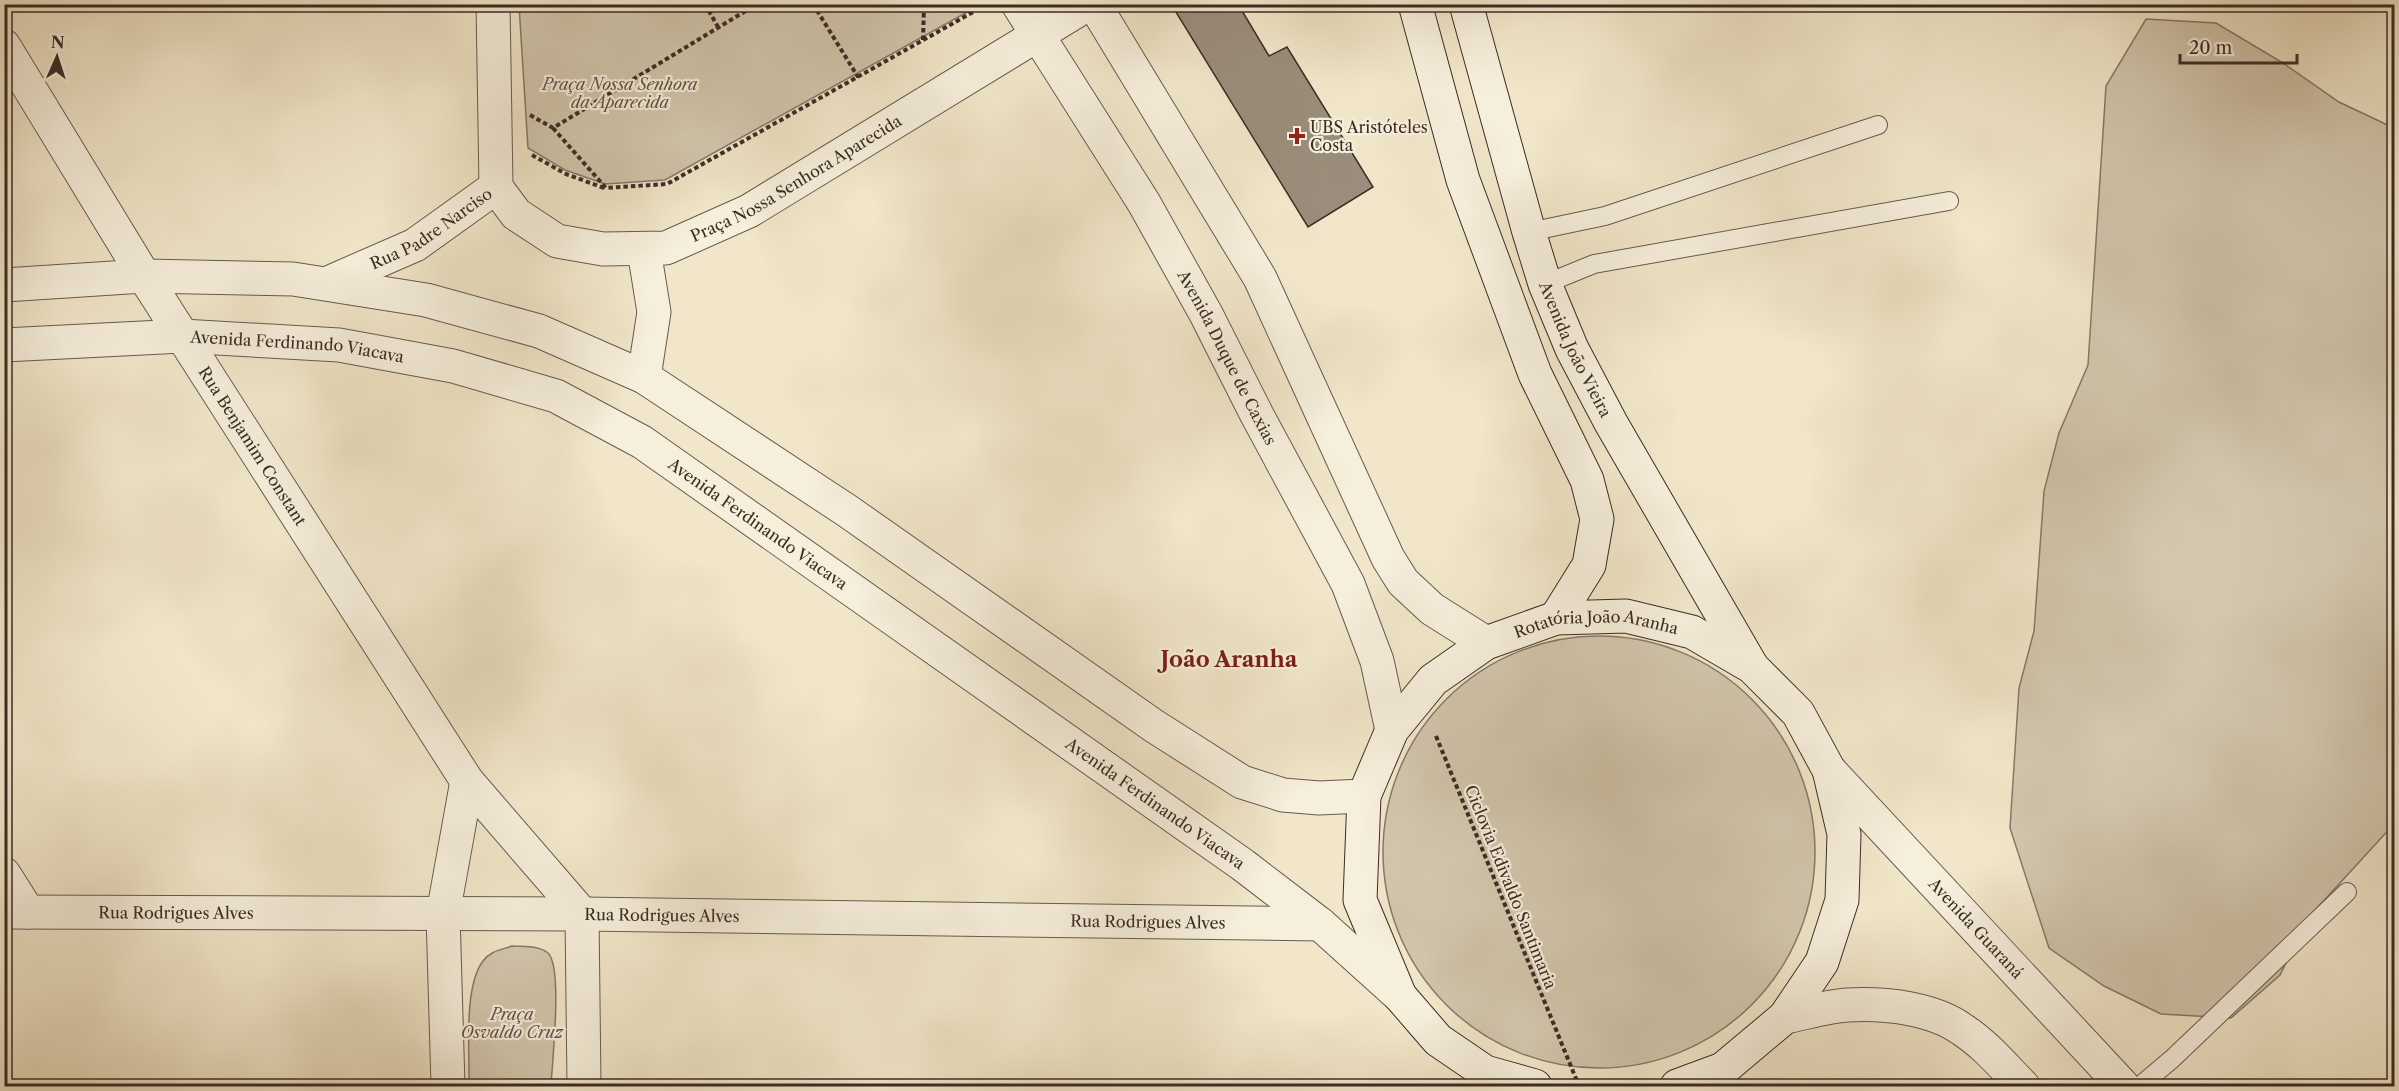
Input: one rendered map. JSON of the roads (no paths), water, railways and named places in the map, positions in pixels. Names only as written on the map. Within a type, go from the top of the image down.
[{"type":"street","name":"Rua Padre Narciso","points":[[328,283],[415,245],[496,187],[493,4]]},
{"type":"street","name":"Avenida Duque de Caxias","points":[[1018,4],[1144,203],[1206,314],[1257,415],[1348,584],[1377,661],[1392,730]]},
{"type":"street","name":"Praça Nossa Senhora Aparecida","points":[[496,187],[516,214],[557,241],[603,249],[666,248],[749,212],[1088,4]]},
{"type":"street","points":[[1094,4],[1260,278],[1388,558],[1403,582],[1432,609],[1486,643]]},
{"type":"street","points":[[1415,4],[1462,180],[1535,374],[1587,480],[1597,519],[1589,565],[1556,618]]},
{"type":"street","name":"Avenida João Vieira","points":[[1466,4],[1529,232],[1545,284],[1572,349],[1611,423],[1752,667]]},
{"type":"street","name":"Rua Benjamim Constant","points":[[4,46],[144,276],[467,781],[582,915]]},
{"type":"street","points":[[644,250],[654,312],[644,377]]},
{"type":"street","points":[[4,285],[144,276],[292,279],[426,300],[538,331],[644,377],[846,510],[1154,726],[1242,782],[1283,795],[1319,798],[1364,796]]},
{"type":"street","name":"Avenida Ferdinando Viacava","points":[[4,345],[182,336],[339,345],[453,366],[556,396],[642,442],[1243,865],[1320,924],[1400,996]]},
{"type":"street","name":"Rotatória João Aranha","points":[[1535,1086],[1493,1079],[1437,1040],[1400,996],[1359,900],[1364,796],[1392,730],[1433,680],[1486,643],[1556,618],[1626,616],[1692,632],[1752,667],[1798,713],[1829,770],[1844,834],[1842,900],[1822,963],[1785,1017],[1720,1078],[1677,1086]]},
{"type":"street","name":"Avenida Guaraná","points":[[1829,770],[2123,1086]]},
{"type":"street","points":[[448,1086],[443,914],[467,781]]},
{"type":"street","points":[[4,874],[16,912]]},
{"type":"street","name":"Rua Rodrigues Alves","points":[[16,912],[582,915],[1320,924]]},
{"type":"street","points":[[582,915],[584,1086]]},
{"type":"street","points":[[1785,1017],[1848,1005],[1889,1006],[1931,1014],[1962,1029],[1995,1057],[2023,1086]]},
{"type":"lane","points":[[1529,232],[1605,216],[1878,125]]},
{"type":"lane","points":[[1545,284],[1594,264],[1949,201]]},
{"type":"lane","points":[[2139,1086],[2172,1059],[2348,892]]},
{"type":"place","name":"UBS Aristóteles Costa","points":[[1297,136]]},
{"type":"district","name":"João Aranha","points":[[1229,659]]},
{"type":"park label","name":"Praça Nossa Senhora da Aparecida","points":[[620,93]]},
{"type":"park label","name":"Praça Osvaldo Cruz","points":[[512,1023]]}]
